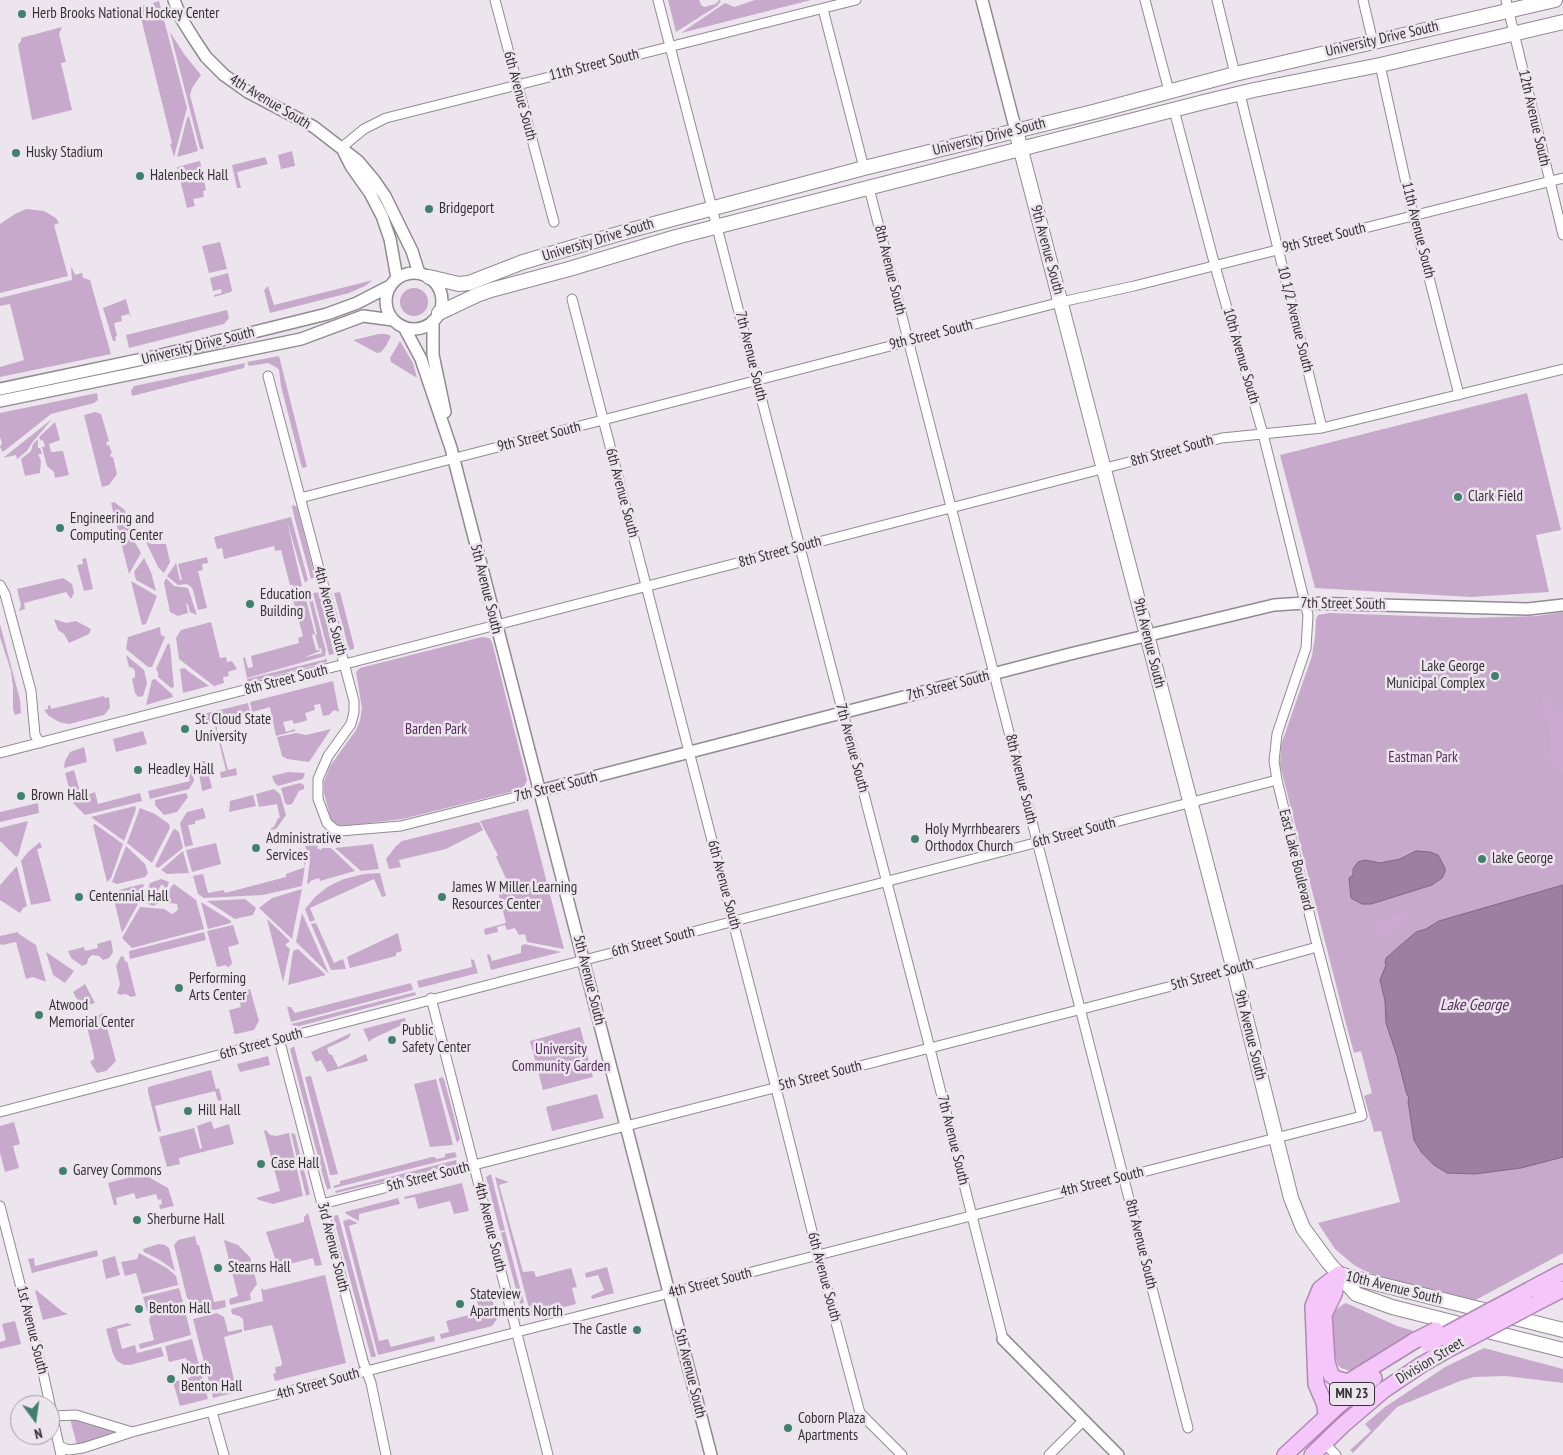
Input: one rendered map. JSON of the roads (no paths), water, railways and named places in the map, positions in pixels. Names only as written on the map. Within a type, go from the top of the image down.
[{"type":"highway","name":"Division Street","points":[[1421,1343],[1473,1319],[1563,1272]]},
{"type":"highway","points":[[1339,1274],[1334,1294],[1324,1315],[1327,1362],[1331,1374],[1337,1379],[1348,1382],[1421,1343]]},
{"type":"highway","points":[[1326,1417],[1325,1405],[1316,1384],[1313,1306],[1320,1289],[1339,1274]]},
{"type":"highway","name":"Division Street","points":[[1312,1455],[1349,1419],[1402,1377],[1449,1349],[1532,1305],[1560,1295]]},
{"type":"highway","name":"MN 23","points":[[1285,1455],[1340,1404],[1421,1343]]},
{"type":"main road","name":"University Drive South","points":[[424,275],[458,284],[469,283],[523,262],[662,221],[864,168],[1093,112],[1235,74],[1373,42],[1508,5],[1555,0]]},
{"type":"main road","name":"University Drive South","points":[[436,317],[491,290],[577,267],[676,237],[1240,94],[1380,65],[1563,22]]},
{"type":"main road","name":"9th Avenue South","points":[[1016,130],[1234,970],[1291,1198],[1303,1228],[1339,1274]]},
{"type":"main road","name":"10th Avenue South","points":[[1339,1274],[1563,1330]]},
{"type":"main road","name":"10th Avenue South","points":[[1339,1274],[1356,1294],[1392,1308],[1563,1350]]},
{"type":"street","name":"4th Avenue South","points":[[174,0],[181,18],[194,40],[206,57],[224,74],[248,92],[314,127],[342,149]]},
{"type":"street","name":"6th Avenue South","points":[[495,0],[554,222]]},
{"type":"street","name":"7th Avenue South","points":[[658,0],[887,881],[1003,1339],[1118,1455]]},
{"type":"street","name":"11th Street South","points":[[342,149],[364,128],[380,120],[856,0]]},
{"type":"street","name":"9th Avenue South","points":[[982,0],[1016,130]]},
{"type":"street","points":[[1145,0],[1169,91]]},
{"type":"street","points":[[1217,0],[1235,74]]},
{"type":"street","points":[[1363,0],[1373,42]]},
{"type":"street","name":"12th Avenue South","points":[[1508,5],[1563,236]]},
{"type":"street","points":[[823,8],[864,168]]},
{"type":"street","name":"11th Avenue South","points":[[1380,65],[1413,215],[1459,395]]},
{"type":"street","name":"10 1/2 Avenue South","points":[[1240,94],[1322,428]]},
{"type":"street","name":"10th Avenue South","points":[[1174,110],[1262,434],[1305,603]]},
{"type":"street","points":[[342,149],[358,161],[374,180],[385,196],[424,275],[440,289],[442,305],[436,317],[420,328],[404,327],[394,320],[388,312],[387,294],[394,282],[404,275],[424,275]]},
{"type":"street","points":[[342,149],[351,166],[377,204],[382,216],[390,239],[394,282]]},
{"type":"street","name":"9th Street South","points":[[300,498],[452,453],[603,420],[1061,302],[1215,266],[1563,178]]},
{"type":"street","name":"8th Avenue South","points":[[869,188],[1188,1428]]},
{"type":"street","name":"University Drive South","points":[[0,389],[157,356],[326,314],[356,303],[394,282]]},
{"type":"street","name":"6th Avenue South","points":[[572,298],[860,1413],[902,1455]]},
{"type":"street","name":"University Drive South","points":[[0,401],[301,338],[363,316],[394,320]]},
{"type":"street","name":"5th Avenue South","points":[[436,317],[433,355],[452,453]]},
{"type":"street","name":"5th Avenue South","points":[[404,327],[423,364],[452,453],[711,1455]]},
{"type":"street","name":"8th Street South","points":[[0,753],[1222,438],[1322,428],[1563,369]]},
{"type":"street","name":"4th Avenue South","points":[[268,376],[354,701],[353,719],[323,765],[318,778],[317,793],[321,812],[327,823],[340,831]]},
{"type":"street","points":[[0,585],[5,594],[31,691],[35,735],[40,743]]},
{"type":"street","name":"7th Street South","points":[[340,831],[406,825],[994,674],[1269,606],[1305,603],[1528,609],[1563,605]]},
{"type":"street","name":"East Lake Boulevard","points":[[1305,603],[1308,615],[1306,648],[1277,734],[1274,761],[1276,780],[1362,1116]]},
{"type":"street","name":"6th Street South","points":[[0,1112],[431,998],[1276,780]]},
{"type":"street","name":"5th Street South","points":[[322,1204],[1081,1010],[1318,947]]},
{"type":"street","name":"4th Avenue South","points":[[431,998],[548,1455]]},
{"type":"street","name":"3rd Avenue South","points":[[279,1039],[367,1371],[386,1455]]},
{"type":"street","name":"4th Street South","points":[[60,1450],[78,1449],[118,1438],[132,1432],[517,1332],[1362,1116]]},
{"type":"street","name":"1st Avenue South","points":[[0,1206],[48,1395]]},
{"type":"street","points":[[212,1412],[224,1455]]},
{"type":"street","points":[[60,1416],[76,1415],[132,1432]]},
{"type":"street","points":[[1049,1455],[1084,1420]]},
{"type":"street","points":[[1324,1443],[1336,1455]]},
{"type":"water","points":[[1416,851],[1430,852],[1438,855],[1445,868],[1442,878],[1432,885],[1371,904],[1362,904],[1351,898],[1349,878],[1353,875],[1353,869],[1358,862],[1365,860],[1380,863],[1400,859]]},
{"type":"water","name":"Lake George","points":[[1563,885],[1563,1157],[1521,1168],[1475,1174],[1447,1173],[1434,1165],[1422,1153],[1414,1140],[1409,1097],[1386,1023],[1385,1001],[1380,980],[1386,965],[1386,958],[1416,932],[1426,929],[1439,921]]},
{"type":"place","name":"Herb Brooks National Hockey Center","points":[[22,14]]},
{"type":"place","name":"Husky Stadium","points":[[16,153]]},
{"type":"place","name":"Halenbeck Hall","points":[[140,176]]},
{"type":"place","name":"Bridgeport","points":[[429,209]]},
{"type":"place","name":"Clark Field","points":[[1458,497]]},
{"type":"place","name":"Engineering and Computing Center","points":[[60,528]]},
{"type":"place","name":"Education Building","points":[[250,604]]},
{"type":"place","name":"Lake George Municipal Complex","points":[[1495,676]]},
{"type":"place","name":"St. Cloud State University","points":[[185,729]]},
{"type":"place","name":"Headley Hall","points":[[138,770]]},
{"type":"place","name":"Brown Hall","points":[[21,796]]},
{"type":"place","name":"Holy Myrrhbearers Orthodox Church","points":[[915,839]]},
{"type":"place","name":"Administrative Services","points":[[256,848]]},
{"type":"place","name":"lake George","points":[[1482,859]]},
{"type":"place","name":"Centennial Hall","points":[[79,897]]},
{"type":"place","name":"James W Miller Learning Resources Center","points":[[442,897]]},
{"type":"place","name":"Performing Arts Center","points":[[179,988]]},
{"type":"place","name":"Atwood Memorial Center","points":[[39,1015]]},
{"type":"place","name":"Public Safety Center","points":[[392,1040]]},
{"type":"place","name":"Hill Hall","points":[[188,1111]]},
{"type":"place","name":"Case Hall","points":[[261,1164]]},
{"type":"place","name":"Garvey Commons","points":[[63,1171]]},
{"type":"place","name":"Sherburne Hall","points":[[137,1220]]},
{"type":"place","name":"Stearns Hall","points":[[218,1268]]},
{"type":"place","name":"Stateview Apartments North","points":[[460,1304]]},
{"type":"place","name":"Benton Hall","points":[[139,1309]]},
{"type":"place","name":"The Castle","points":[[637,1330]]},
{"type":"place","name":"North Benton Hall","points":[[171,1379]]},
{"type":"place","name":"Coborn Plaza Apartments","points":[[788,1428]]},
{"type":"park label","name":"Barden Park","points":[[436,730]]},
{"type":"park label","name":"Eastman Park","points":[[1423,758]]},
{"type":"park label","name":"University Community Garden","points":[[561,1058]]}]
